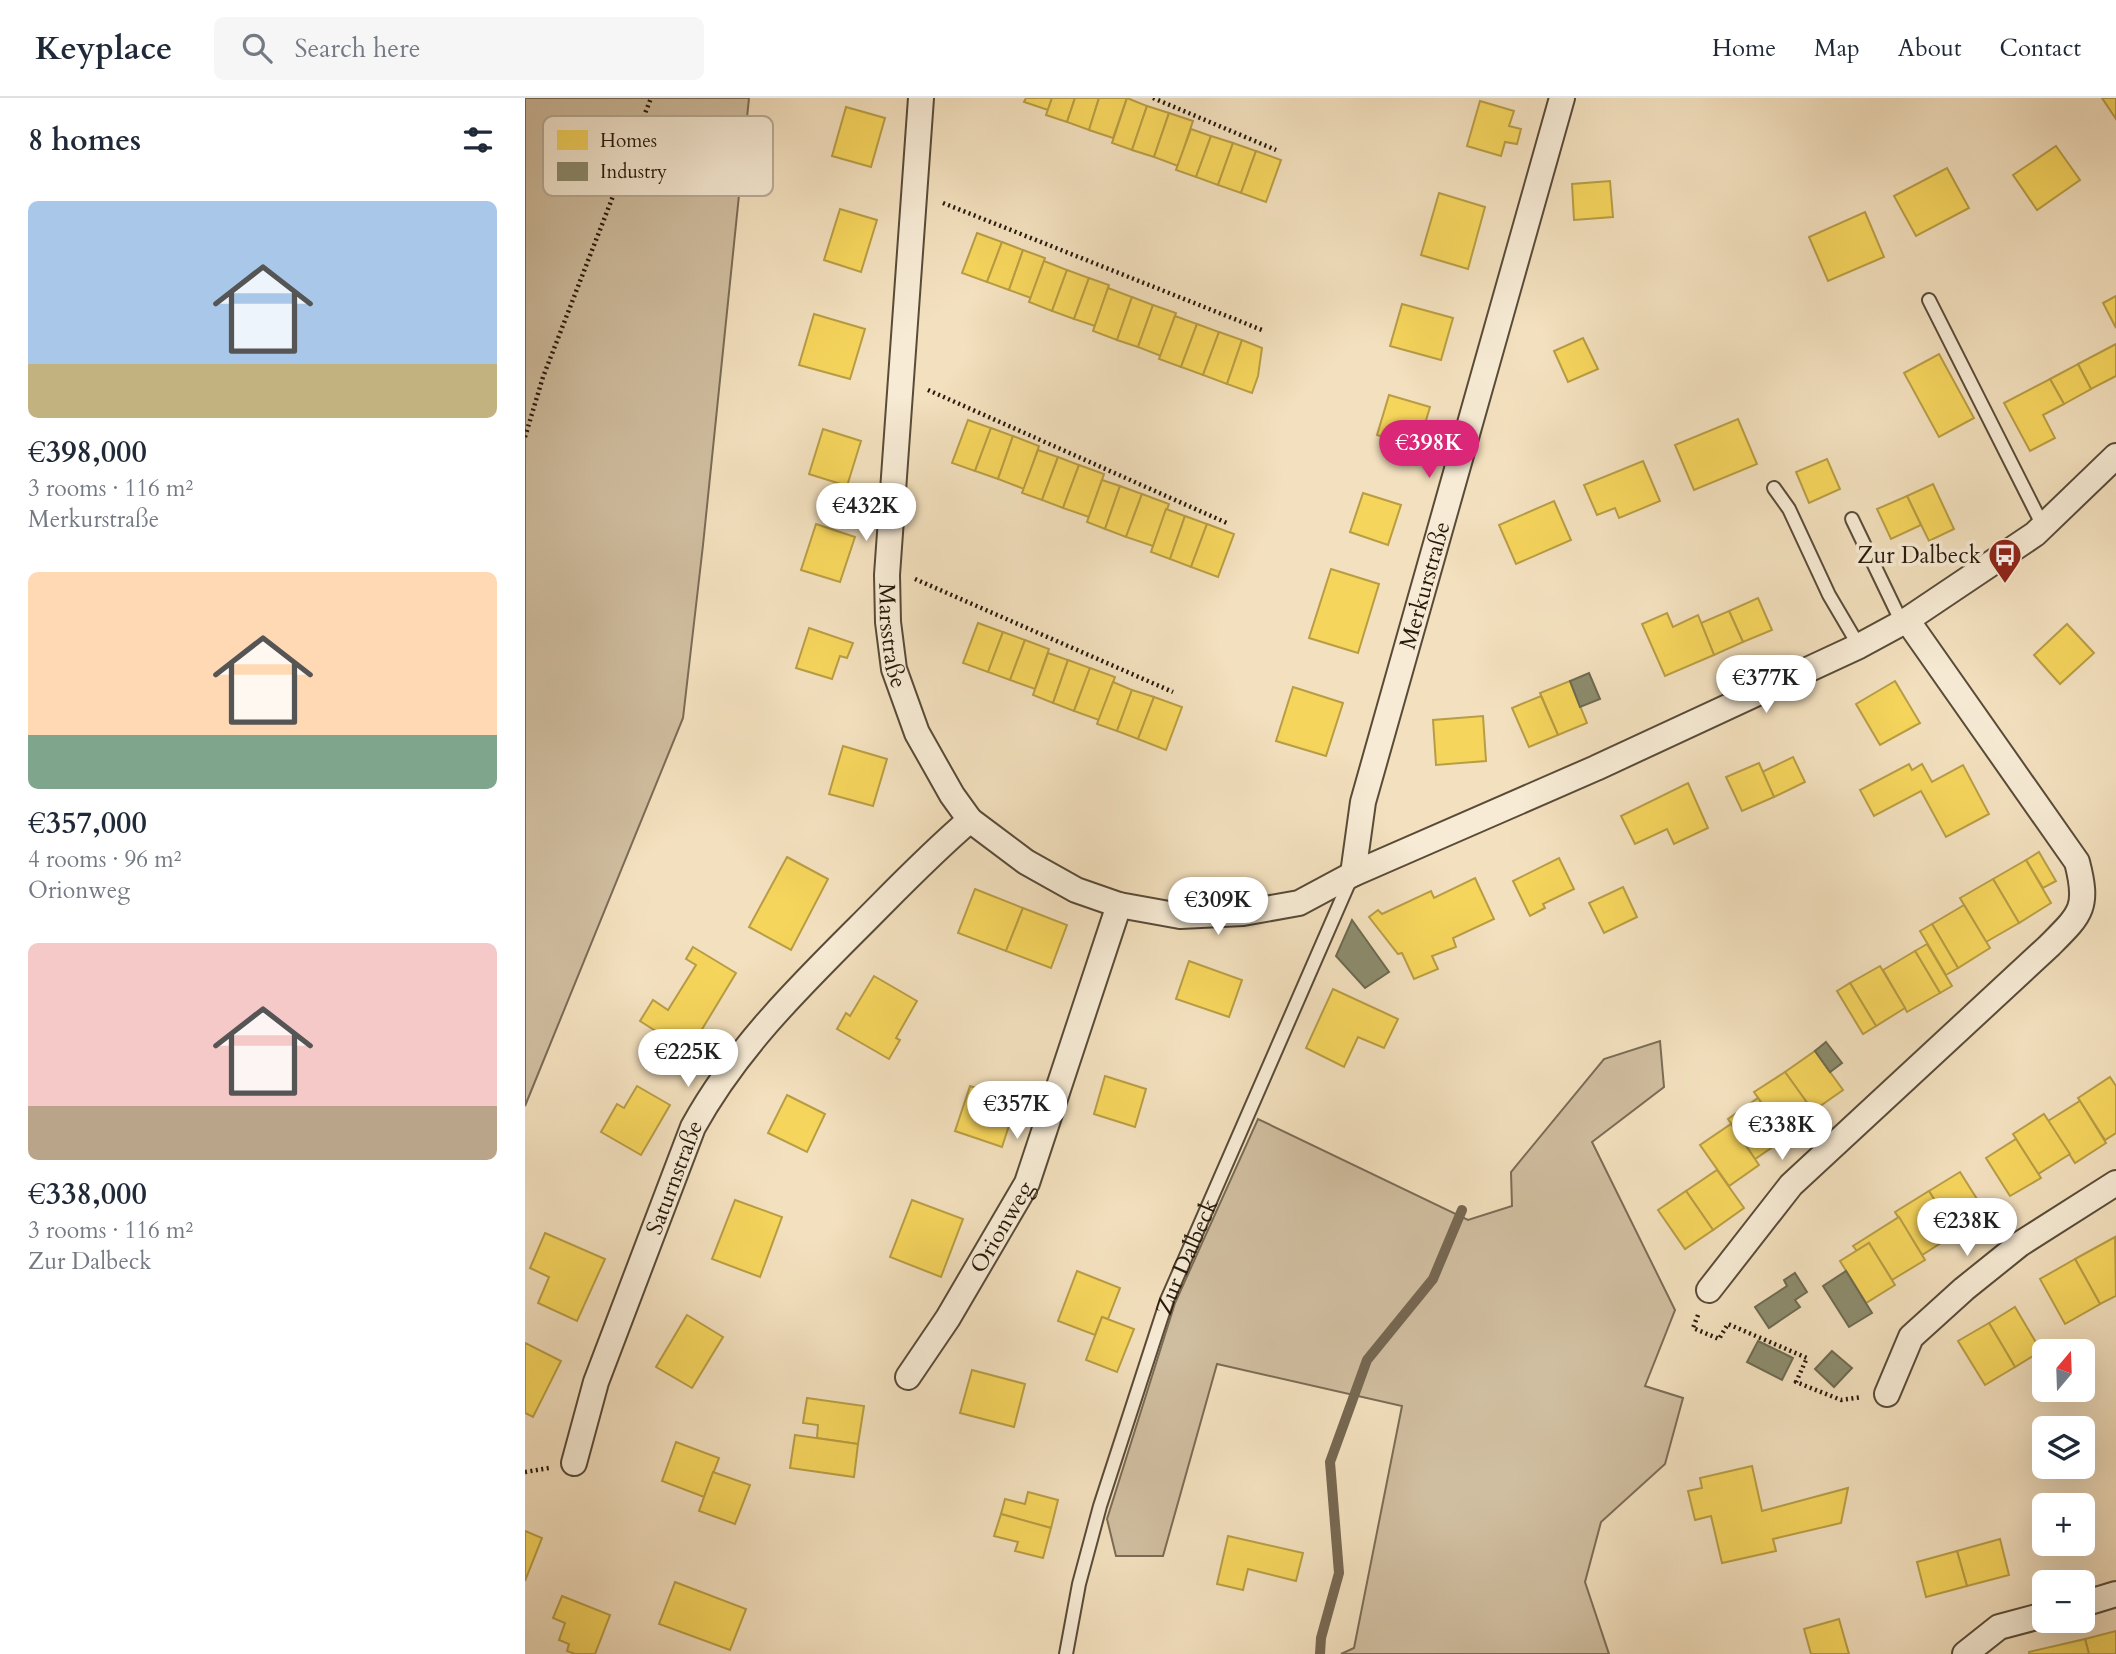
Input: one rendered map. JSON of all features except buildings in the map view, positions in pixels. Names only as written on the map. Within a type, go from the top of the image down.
[{"type":"street","name":"Marsstraße","points":[[921,98],[887,562],[888,622],[894,669],[917,733],[952,795],[970,820],[1026,862],[1076,890],[1119,905]]},
{"type":"street","name":"Merkurstraße","points":[[1353,874],[1363,802],[1562,98]]},
{"type":"street","points":[[1119,905],[1180,916],[1243,913],[1299,903],[1353,874],[1596,768],[1859,646],[1904,621],[1984,569],[2043,526],[2116,456]]},
{"type":"street","points":[[1709,1290],[1791,1185],[2049,946],[2083,906],[2083,884],[2077,862],[1904,621]]},
{"type":"street","name":"Saturnstraße","points":[[574,1463],[601,1369],[693,1127],[711,1095],[779,1007],[939,847],[970,820]]},
{"type":"street","name":"Orionweg","points":[[908,1377],[948,1318],[1027,1183],[1119,905]]},
{"type":"street","points":[[1887,1394],[1911,1337],[2020,1244],[2116,1183]]},
{"type":"street","points":[[2095,1600],[2116,1594]]},
{"type":"street","points":[[1965,1654],[1999,1627],[2032,1618]]},
{"type":"lane","points":[[1929,300],[2043,526]]},
{"type":"lane","points":[[1775,488],[1789,509],[1829,595],[1859,646]]},
{"type":"lane","points":[[1852,519],[1904,621]]},
{"type":"lane","name":"Zur Dalbeck","points":[[1066,1654],[1079,1584],[1100,1506],[1167,1300],[1353,874]]},
{"type":"path","points":[[644,116],[651,98]]},
{"type":"path","points":[[1153,98],[1276,150]]},
{"type":"path","points":[[525,437],[543,377],[613,196]]},
{"type":"path","points":[[943,202],[1262,330]]},
{"type":"path","points":[[934,393],[1229,524]]},
{"type":"path","points":[[920,581],[1173,692]]},
{"type":"path","points":[[1709,1290],[1693,1328],[1719,1339],[1728,1324],[1807,1357],[1796,1382],[1841,1401],[1887,1394]]},
{"type":"shaded area","points":[[525,98],[749,98],[747,116],[543,116],[543,196],[739,196],[683,718],[525,1106]]},
{"type":"shaded area","points":[[1660,1041],[1664,1087],[1592,1142],[1675,1310],[1645,1386],[1683,1398],[1665,1464],[1601,1522],[1585,1582],[1609,1654],[1341,1654],[1354,1648],[1402,1406],[1217,1364],[1163,1556],[1116,1556],[1107,1519],[1175,1303],[1258,1119],[1468,1220],[1512,1206],[1511,1172],[1604,1059]]},
{"type":"waterway","points":[[1320,1654],[1321,1638],[1339,1573],[1330,1462],[1367,1360],[1433,1279],[1462,1210]]},
{"type":"place","name":"Zur Dalbeck","points":[[2005,585]]}]
